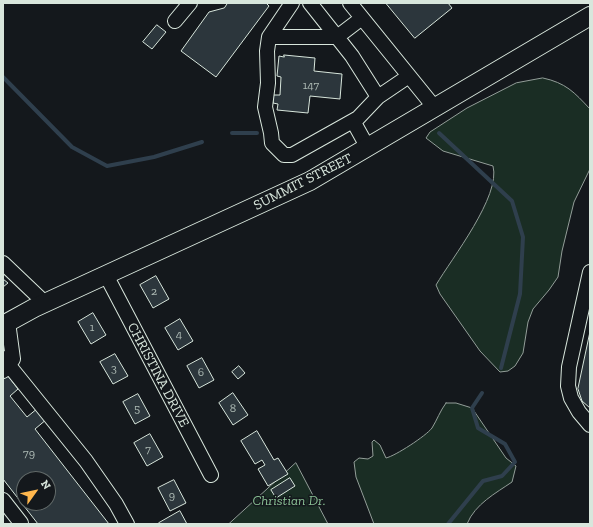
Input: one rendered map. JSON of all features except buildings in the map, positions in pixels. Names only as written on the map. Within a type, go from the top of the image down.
[{"type":"main road","name":"SUMMIT STREET","points":[[6,323],[45,303],[295,189],[368,148],[564,30],[590,16]]},
{"type":"street","points":[[174,21],[190,3]]},
{"type":"street","points":[[292,3],[269,36],[267,51],[268,83],[265,107],[272,143],[284,155],[292,155],[358,118],[378,97],[409,76]]},
{"type":"street","points":[[310,3],[352,56],[378,97]]},
{"type":"street","points":[[350,3],[435,108]]},
{"type":"street","points":[[269,36],[337,37],[362,18]]},
{"type":"street","points":[[353,121],[368,148]]},
{"type":"street","points":[[3,263],[45,303]]},
{"type":"street","points":[[590,272],[568,367],[568,386],[571,398],[579,412],[590,425]]},
{"type":"street","name":"CHRISTINA DRIVE","points":[[106,275],[211,475]]},
{"type":"street","points":[[6,323],[14,359],[5,365],[86,461],[116,504],[127,521],[127,524]]},
{"type":"street","points":[[3,500],[21,523],[20,524]]},
{"type":"green space","points":[[543,78],[551,80],[569,89],[590,109],[590,169],[574,202],[562,251],[558,277],[533,309],[528,322],[523,353],[515,366],[508,371],[500,372],[480,351],[440,294],[436,285],[474,227],[483,210],[494,179],[493,166],[443,151],[426,138],[430,132],[467,108],[516,83]]},
{"type":"green space","points":[[446,403],[456,403],[472,408],[506,458],[516,466],[512,482],[481,505],[475,511],[467,524],[374,524],[356,477],[354,462],[359,458],[368,459],[373,456],[372,442],[374,440],[380,445],[386,458],[396,454],[429,432]]},
{"type":"green space","name":"Christian Dr.","points":[[296,463],[328,524],[229,524]]},
{"type":"waterway","points":[[3,77],[72,147],[107,166],[154,157],[202,142]]},
{"type":"waterway","points":[[232,133],[257,133]]},
{"type":"waterway","points":[[439,133],[512,201],[523,237],[520,294],[501,368]]},
{"type":"waterway","points":[[448,524],[483,481],[502,476],[515,462],[505,444],[478,428],[472,408],[482,393]]}]
